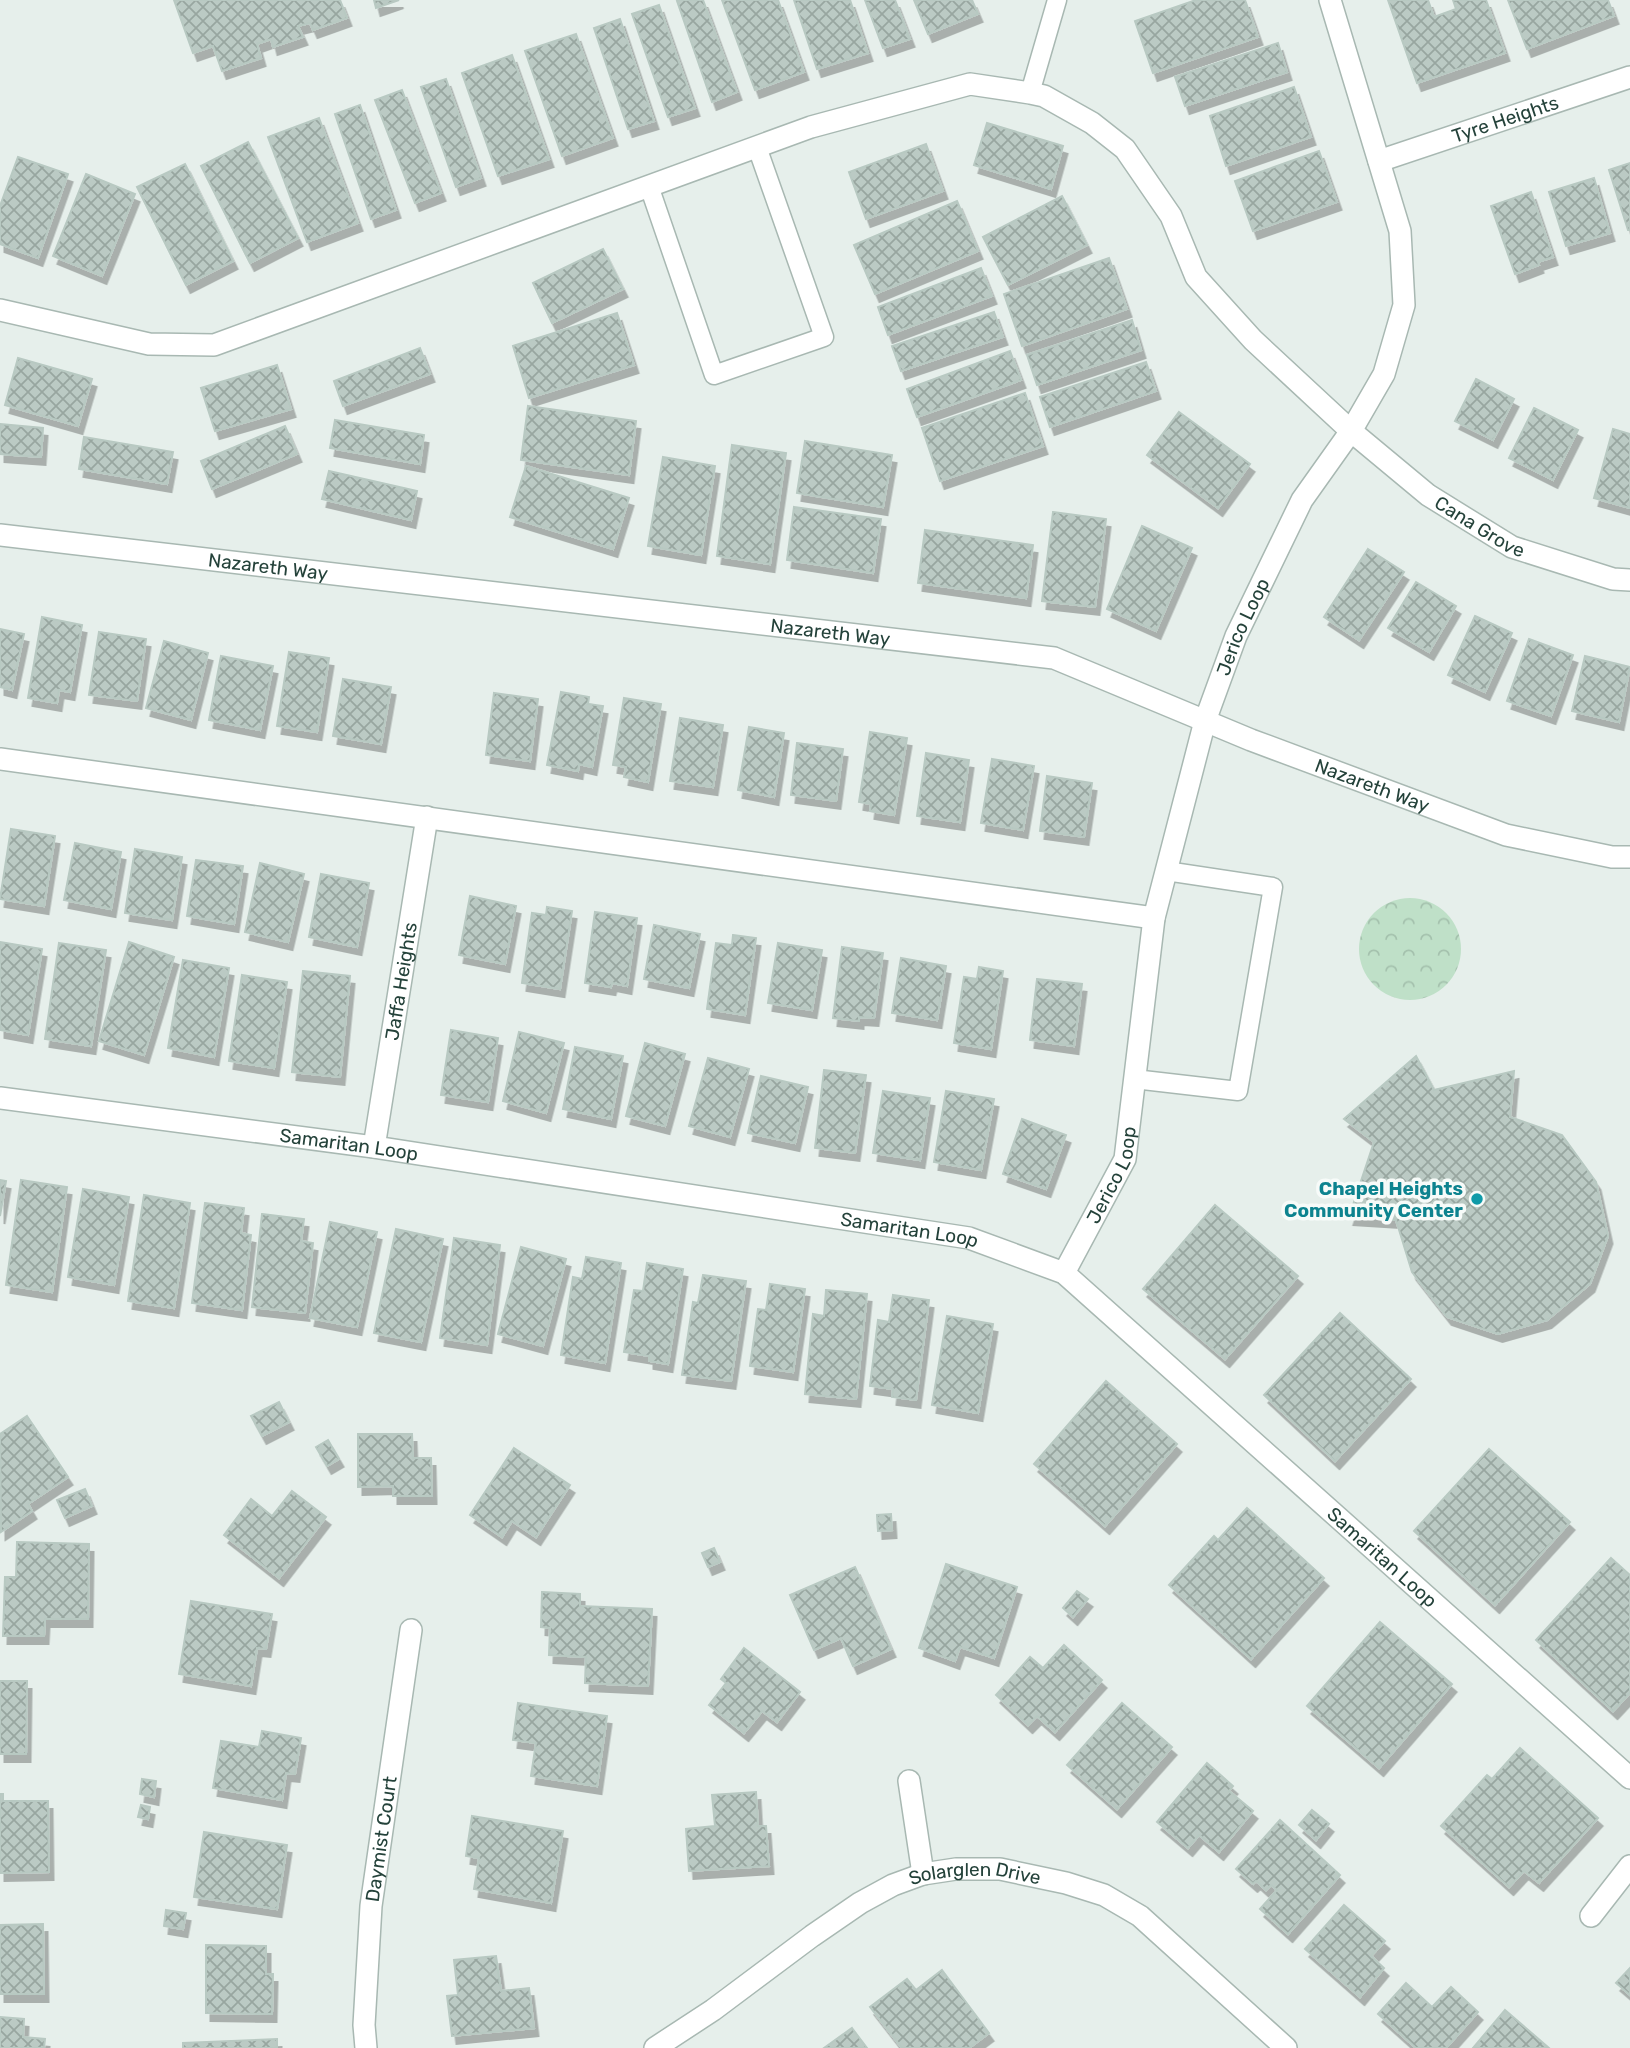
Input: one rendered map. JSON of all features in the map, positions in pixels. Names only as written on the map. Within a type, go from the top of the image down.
[{"type":"street","name":"Jerico Loop","points":[[1064,1273],[1125,1158],[1154,918],[1205,720],[1236,636],[1302,500],[1351,431],[1384,374],[1404,305],[1400,231],[1330,0]]},
{"type":"street","name":"Tyre Heights","points":[[1379,161],[1630,77]]},
{"type":"street","name":"Cana Grove","points":[[0,310],[149,344],[214,345],[811,127],[970,84],[1030,93],[1044,96],[1092,123],[1125,149],[1171,216],[1196,277],[1253,340],[1351,431],[1428,495],[1512,547],[1613,579],[1630,580]]},
{"type":"street","name":"Nazareth Way","points":[[0,535],[1054,658],[1379,789],[1506,835],[1612,857],[1630,857]]},
{"type":"street","points":[[0,759],[1154,918]]},
{"type":"street","name":"Jaffa Heights","points":[[374,1147],[427,817]]},
{"type":"street","name":"Samaritan Loop","points":[[0,1098],[374,1147],[970,1238],[1064,1273],[1630,1778]]},
{"type":"street","name":"Daymist Court","points":[[366,2048],[364,2025],[371,1906],[411,1630]]},
{"type":"street","points":[[909,1781],[923,1874]]},
{"type":"street","points":[[1591,1916],[1630,1866]]},
{"type":"street","name":"Solarglen Drive","points":[[655,2048],[713,2010],[811,1936],[860,1903],[893,1885],[923,1874],[956,1869],[1000,1869],[1066,1883],[1104,1895],[1140,1916],[1286,2048]]},
{"type":"lane","points":[[1030,93],[1057,0]]},
{"type":"lane","points":[[649,186],[714,375],[824,337],[757,147]]},
{"type":"lane","points":[[1134,1079],[1238,1091],[1273,887],[1166,871]]},
{"type":"green space","points":[[1410,898],[1430,902],[1446,913],[1457,929],[1461,949],[1457,969],[1446,985],[1430,996],[1410,1000],[1390,996],[1374,985],[1363,969],[1359,949],[1363,929],[1374,913],[1390,902]]},
{"type":"building","points":[[174,0],[340,0],[347,18],[313,30],[310,23],[298,26],[303,37],[273,47],[271,39],[257,44],[261,58],[222,71],[213,46],[193,53]]},
{"type":"building","points":[[374,0],[399,0],[376,8]]},
{"type":"building","points":[[703,0],[737,92],[712,102],[677,1]]},
{"type":"building","points":[[722,0],[778,0],[804,72],[755,90]]},
{"type":"building","points":[[794,0],[850,0],[868,53],[817,69]]},
{"type":"building","points":[[865,0],[895,0],[910,39],[883,48]]},
{"type":"building","points":[[914,0],[972,0],[978,14],[928,34]]},
{"type":"building","points":[[1196,0],[1245,0],[1258,37],[1153,73],[1135,21]]},
{"type":"building","points":[[1388,0],[1428,0],[1434,17],[1456,9],[1453,0],[1486,0],[1505,53],[1417,83]]},
{"type":"building","points":[[1508,0],[1608,0],[1614,16],[1527,49]]},
{"type":"building","points":[[659,5],[695,108],[668,117],[632,14]]},
{"type":"building","points":[[620,19],[654,121],[628,129],[594,28]]},
{"type":"building","points":[[576,34],[613,138],[562,156],[525,51]]},
{"type":"building","points":[[1278,43],[1287,72],[1185,106],[1175,77]]},
{"type":"building","points":[[512,55],[549,159],[498,176],[462,73]]},
{"type":"building","points":[[446,79],[481,178],[456,187],[421,87]]},
{"type":"building","points":[[1294,87],[1311,137],[1226,166],[1210,116]]},
{"type":"building","points":[[402,90],[441,193],[415,203],[375,100]]},
{"type":"building","points":[[360,105],[396,210],[371,219],[335,114]]},
{"type":"building","points":[[319,118],[358,223],[307,242],[268,137]]},
{"type":"building","points":[[987,123],[1063,146],[1051,189],[974,165]]},
{"type":"building","points":[[248,142],[298,238],[250,263],[201,166]]},
{"type":"building","points":[[926,144],[943,191],[866,219],[849,172]]},
{"type":"building","points":[[1319,151],[1337,202],[1253,231],[1235,181]]},
{"type":"building","points":[[18,157],[68,174],[38,258],[0,244],[0,206]]},
{"type":"building","points":[[1630,163],[1630,230],[1628,230],[1609,170]]},
{"type":"building","points":[[185,164],[233,261],[186,285],[137,187]]},
{"type":"building","points":[[86,174],[135,194],[102,276],[53,256]]},
{"type":"building","points":[[1594,178],[1610,233],[1566,246],[1549,192]]},
{"type":"building","points":[[1531,192],[1553,257],[1515,274],[1491,206]]},
{"type":"building","points":[[1062,196],[1087,245],[1008,285],[983,237]]},
{"type":"building","points":[[957,201],[978,251],[875,294],[854,245]]},
{"type":"building","points":[[603,249],[623,289],[552,323],[533,283]]},
{"type":"building","points":[[1109,258],[1127,309],[1022,346],[1004,294]]},
{"type":"building","points":[[981,268],[992,296],[888,335],[878,307]]},
{"type":"building","points":[[994,312],[1003,337],[901,371],[892,346]]},
{"type":"building","points":[[617,313],[634,365],[529,398],[513,346]]},
{"type":"building","points":[[1132,320],[1141,350],[1037,385],[1027,355]]},
{"type":"building","points":[[420,348],[430,374],[343,406],[334,381]]},
{"type":"building","points":[[1010,351],[1021,380],[917,417],[907,389]]},
{"type":"building","points":[[18,358],[92,379],[78,426],[5,405]]},
{"type":"building","points":[[1146,362],[1156,391],[1050,427],[1040,397]]},
{"type":"building","points":[[277,365],[291,409],[215,431],[201,388]]},
{"type":"building","points":[[1476,379],[1514,399],[1493,440],[1455,421]]},
{"type":"building","points":[[1025,393],[1043,446],[940,481],[922,428]]},
{"type":"building","points":[[528,406],[636,421],[629,475],[521,460]]},
{"type":"building","points":[[1534,408],[1578,430],[1553,480],[1509,458]]},
{"type":"building","points":[[1179,412],[1250,464],[1218,508],[1147,455]]},
{"type":"building","points":[[335,420],[424,435],[420,464],[330,448]]},
{"type":"building","points":[[0,424],[43,428],[41,457],[0,454]]},
{"type":"building","points":[[285,426],[297,454],[212,489],[201,461]]},
{"type":"building","points":[[1613,429],[1630,434],[1630,508],[1594,498]]},
{"type":"building","points":[[84,437],[173,452],[167,484],[79,469]]},
{"type":"building","points":[[805,441],[892,455],[883,507],[797,493]]},
{"type":"building","points":[[732,445],[786,453],[770,564],[717,556]]},
{"type":"building","points":[[663,457],[715,466],[701,555],[648,546]]},
{"type":"building","points":[[526,466],[629,498],[613,549],[510,517]]},
{"type":"building","points":[[329,471],[417,491],[411,520],[322,499]]},
{"type":"building","points":[[794,507],[881,519],[873,573],[787,560]]},
{"type":"building","points":[[1053,512],[1106,519],[1095,607],[1042,601]]},
{"type":"building","points":[[1142,526],[1192,548],[1156,631],[1107,609]]},
{"type":"building","points":[[925,530],[1033,545],[1026,598],[918,583]]},
{"type":"building","points":[[1368,549],[1404,572],[1359,640],[1324,617]]},
{"type":"building","points":[[1416,582],[1456,606],[1429,652],[1388,628]]},
{"type":"building","points":[[1475,616],[1512,633],[1485,692],[1448,675]]},
{"type":"building","points":[[42,617],[82,625],[70,692],[59,690],[57,703],[28,698]]},
{"type":"building","points":[[0,629],[24,634],[12,690],[0,687]]},
{"type":"building","points":[[99,632],[146,639],[137,701],[89,695]]},
{"type":"building","points":[[1529,639],[1573,655],[1551,716],[1507,701]]},
{"type":"building","points":[[164,641],[208,653],[191,720],[146,708]]},
{"type":"building","points":[[289,652],[329,658],[317,732],[277,726]]},
{"type":"building","points":[[221,656],[273,666],[260,730],[209,720]]},
{"type":"building","points":[[1585,656],[1630,667],[1619,722],[1572,711]]},
{"type":"building","points":[[343,679],[391,687],[381,744],[333,736]]},
{"type":"building","points":[[561,692],[589,697],[588,704],[603,706],[592,767],[579,764],[578,771],[547,765]]},
{"type":"building","points":[[494,693],[538,699],[530,761],[486,755]]},
{"type":"building","points":[[624,698],[661,704],[648,782],[624,777],[626,767],[613,765]]},
{"type":"building","points":[[680,718],[723,725],[713,787],[670,781]]},
{"type":"building","points":[[749,727],[784,733],[774,797],[738,790]]},
{"type":"building","points":[[870,732],[907,738],[894,815],[870,811],[871,804],[859,802]]},
{"type":"building","points":[[797,743],[843,749],[836,801],[791,795]]},
{"type":"building","points":[[926,753],[969,760],[960,822],[917,816]]},
{"type":"building","points":[[992,759],[1034,766],[1023,830],[981,823]]},
{"type":"building","points":[[1047,776],[1092,783],[1084,837],[1040,831]]},
{"type":"building","points":[[11,829],[55,836],[44,906],[0,899]]},
{"type":"building","points":[[75,843],[121,852],[111,909],[64,900]]},
{"type":"building","points":[[135,849],[182,857],[172,920],[125,913]]},
{"type":"building","points":[[196,860],[243,866],[234,924],[187,916]]},
{"type":"building","points":[[260,863],[304,874],[288,942],[245,932]]},
{"type":"building","points":[[321,874],[369,883],[357,947],[309,937]]},
{"type":"building","points":[[470,896],[516,906],[505,964],[459,955]]},
{"type":"building","points":[[547,907],[572,911],[560,989],[522,983],[532,913],[546,915]]},
{"type":"building","points":[[595,912],[637,918],[627,986],[612,983],[611,987],[585,983]]},
{"type":"building","points":[[654,925],[700,934],[689,988],[644,979]]},
{"type":"building","points":[[733,935],[756,938],[745,1015],[707,1009],[716,943],[732,945]]},
{"type":"building","points":[[0,942],[42,949],[28,1035],[0,1030]]},
{"type":"building","points":[[129,942],[174,957],[144,1055],[99,1041]]},
{"type":"building","points":[[59,943],[106,950],[91,1046],[45,1039]]},
{"type":"building","points":[[778,943],[822,950],[812,1010],[768,1003]]},
{"type":"building","points":[[842,947],[883,953],[874,1018],[859,1017],[859,1021],[833,1018]]},
{"type":"building","points":[[901,958],[946,966],[937,1020],[892,1013]]},
{"type":"building","points":[[183,960],[229,968],[214,1057],[168,1048]]},
{"type":"building","points":[[979,967],[1003,971],[991,1049],[954,1043],[964,977],[977,979]]},
{"type":"building","points":[[303,971],[350,976],[340,1077],[292,1072]]},
{"type":"building","points":[[242,975],[287,982],[274,1068],[229,1061]]},
{"type":"building","points":[[1037,979],[1082,984],[1074,1046],[1030,1040]]},
{"type":"building","points":[[451,1030],[498,1038],[488,1102],[441,1095]]},
{"type":"building","points":[[519,1032],[564,1043],[546,1113],[503,1101]]},
{"type":"building","points":[[645,1043],[685,1054],[665,1126],[626,1116]]},
{"type":"building","points":[[575,1047],[623,1056],[611,1119],[563,1109]]},
{"type":"building","name":"Chapel Heights Community Center","points":[[1416,1056],[1434,1090],[1514,1071],[1510,1117],[1562,1135],[1596,1182],[1608,1236],[1590,1284],[1547,1320],[1498,1334],[1447,1317],[1412,1272],[1396,1220],[1349,1217],[1374,1142],[1344,1119]]},
{"type":"building","points":[[708,1058],[749,1069],[730,1137],[689,1126]]},
{"type":"building","points":[[824,1070],[866,1075],[855,1153],[815,1148]]},
{"type":"building","points":[[761,1076],[808,1087],[795,1143],[748,1133]]},
{"type":"building","points":[[883,1091],[930,1098],[920,1160],[873,1153]]},
{"type":"building","points":[[946,1091],[994,1099],[981,1170],[934,1162]]},
{"type":"building","points":[[1022,1119],[1066,1135],[1046,1189],[1003,1174]]},
{"type":"building","points":[[0,1180],[6,1181],[0,1216]]},
{"type":"building","points":[[21,1180],[67,1187],[52,1292],[6,1285]]},
{"type":"building","points":[[83,1189],[129,1197],[114,1285],[68,1277]]},
{"type":"building","points":[[144,1195],[190,1203],[174,1308],[128,1301]]},
{"type":"building","points":[[205,1203],[244,1208],[241,1233],[251,1235],[242,1310],[192,1303]]},
{"type":"building","points":[[1215,1205],[1298,1276],[1225,1359],[1143,1289]]},
{"type":"building","points":[[262,1214],[304,1219],[301,1241],[313,1243],[305,1313],[252,1307]]},
{"type":"building","points":[[330,1222],[377,1232],[357,1327],[310,1318]]},
{"type":"building","points":[[396,1229],[443,1239],[421,1342],[374,1333]]},
{"type":"building","points":[[454,1238],[500,1245],[487,1345],[440,1338]]},
{"type":"building","points":[[521,1247],[566,1259],[543,1346],[498,1334]]},
{"type":"building","points":[[586,1257],[621,1263],[605,1363],[561,1355],[573,1277],[582,1279]]},
{"type":"building","points":[[647,1263],[683,1269],[668,1364],[649,1361],[649,1356],[624,1352],[634,1290],[643,1291]]},
{"type":"building","points":[[703,1275],[746,1281],[731,1381],[682,1375],[693,1302],[698,1303]]},
{"type":"building","points":[[770,1284],[805,1289],[793,1372],[750,1366],[758,1309],[766,1310]]},
{"type":"building","points":[[826,1290],[867,1294],[856,1399],[805,1394],[813,1314],[824,1316]]},
{"type":"building","points":[[893,1295],[929,1300],[916,1400],[892,1397],[893,1389],[870,1386],[878,1320],[889,1322]]},
{"type":"building","points":[[1340,1313],[1411,1379],[1335,1461],[1264,1395]]},
{"type":"building","points":[[947,1316],[993,1324],[978,1413],[932,1405]]},
{"type":"building","points":[[1106,1381],[1177,1444],[1105,1526],[1034,1464]]},
{"type":"building","points":[[279,1402],[289,1422],[262,1436],[251,1416]]},
{"type":"building","points":[[27,1416],[68,1477],[28,1504],[32,1511],[1,1532],[0,1434]]},
{"type":"building","points":[[358,1434],[412,1434],[413,1458],[431,1458],[432,1496],[393,1496],[393,1486],[358,1487]]},
{"type":"building","points":[[328,1440],[339,1459],[327,1466],[316,1447]]},
{"type":"building","points":[[514,1448],[570,1485],[536,1537],[512,1521],[502,1537],[470,1515]]},
{"type":"building","points":[[1489,1449],[1570,1522],[1495,1605],[1414,1531]]},
{"type":"building","points":[[85,1489],[92,1506],[65,1518],[57,1500]]},
{"type":"building","points":[[292,1491],[326,1517],[279,1578],[224,1535],[251,1499],[272,1516]]},
{"type":"building","points":[[1247,1508],[1324,1578],[1251,1659],[1169,1585],[1214,1536],[1218,1540]]},
{"type":"building","points":[[891,1514],[892,1530],[878,1531],[877,1515]]},
{"type":"building","points":[[17,1542],[89,1544],[88,1619],[45,1619],[44,1636],[3,1636],[5,1577],[16,1577]]},
{"type":"building","points":[[714,1548],[720,1562],[708,1567],[702,1553]]},
{"type":"building","points":[[1611,1558],[1630,1575],[1630,1693],[1613,1711],[1536,1640]]},
{"type":"building","points":[[946,1564],[1017,1587],[994,1658],[960,1647],[955,1661],[919,1648]]},
{"type":"building","points":[[855,1567],[891,1649],[853,1666],[841,1638],[814,1650],[790,1595]]},
{"type":"building","points":[[1077,1591],[1088,1599],[1073,1617],[1063,1608]]},
{"type":"building","points":[[542,1592],[580,1594],[580,1606],[652,1609],[648,1686],[585,1683],[586,1657],[549,1655],[550,1628],[541,1627]]},
{"type":"building","points":[[191,1601],[272,1614],[266,1649],[257,1648],[251,1686],[179,1674]]},
{"type":"building","points":[[1380,1622],[1452,1684],[1379,1768],[1307,1706]]},
{"type":"building","points":[[1064,1645],[1102,1680],[1055,1732],[1037,1716],[1028,1725],[996,1695],[1030,1657],[1043,1668]]},
{"type":"building","points":[[744,1648],[800,1692],[777,1722],[762,1711],[744,1733],[709,1705],[726,1683],[721,1679]]},
{"type":"building","points":[[0,1681],[27,1681],[26,1754],[0,1754]]},
{"type":"building","points":[[518,1703],[607,1716],[597,1786],[531,1776],[536,1743],[513,1740]]},
{"type":"building","points":[[1122,1703],[1172,1747],[1117,1809],[1067,1765]]},
{"type":"building","points":[[262,1731],[301,1738],[295,1774],[286,1773],[282,1800],[213,1788],[221,1741],[259,1747]]},
{"type":"building","points":[[1520,1748],[1598,1818],[1539,1883],[1524,1871],[1509,1887],[1441,1826],[1487,1775],[1492,1779]]},
{"type":"building","points":[[1207,1763],[1233,1786],[1229,1791],[1253,1811],[1219,1852],[1199,1835],[1188,1848],[1157,1822]]},
{"type":"building","points":[[142,1779],[156,1781],[154,1797],[140,1794]]},
{"type":"building","points":[[756,1792],[758,1826],[766,1826],[769,1866],[689,1871],[686,1829],[715,1826],[712,1795]]},
{"type":"building","points":[[0,1794],[3,1794],[3,1801],[48,1801],[49,1872],[0,1873]]},
{"type":"building","points":[[141,1805],[150,1807],[148,1819],[138,1817]]},
{"type":"building","points":[[1312,1810],[1329,1824],[1316,1840],[1299,1825]]},
{"type":"building","points":[[472,1816],[563,1831],[551,1903],[474,1889],[479,1858],[466,1856]]},
{"type":"building","points":[[1280,1820],[1340,1875],[1288,1934],[1260,1909],[1277,1890],[1271,1885],[1266,1890],[1256,1881],[1253,1884],[1236,1869]]},
{"type":"building","points":[[204,1832],[287,1845],[277,1909],[194,1897]]},
{"type":"building","points":[[1344,1905],[1385,1941],[1371,1956],[1384,1968],[1360,1997],[1305,1949]]},
{"type":"building","points":[[166,1910],[186,1913],[183,1929],[164,1926]]},
{"type":"building","points":[[43,1924],[44,1994],[0,1994],[0,1925]]},
{"type":"building","points":[[206,1945],[266,1946],[266,1974],[273,1974],[272,2014],[206,2013]]},
{"type":"building","points":[[496,1956],[501,1991],[529,1988],[534,2028],[452,2036],[447,1996],[458,1995],[454,1960]]},
{"type":"building","points":[[1630,1968],[1630,1995],[1616,1983]]},
{"type":"building","points":[[942,1970],[989,2033],[969,2048],[902,2048],[870,2007],[907,1979],[916,1990]]},
{"type":"building","points":[[1406,1983],[1432,2007],[1451,1987],[1478,2012],[1446,2048],[1416,2048],[1378,2014]]},
{"type":"building","points":[[1505,2010],[1549,2048],[1473,2048]]},
{"type":"building","points":[[0,2017],[24,2019],[23,2037],[45,2039],[44,2048],[0,2048]]},
{"type":"building","points":[[852,2028],[867,2048],[824,2048]]},
{"type":"building","points":[[277,2039],[277,2048],[183,2048],[183,2043]]},
{"type":"place","name":"Chapel Heights Community Center","points":[[1477,1199]]}]
